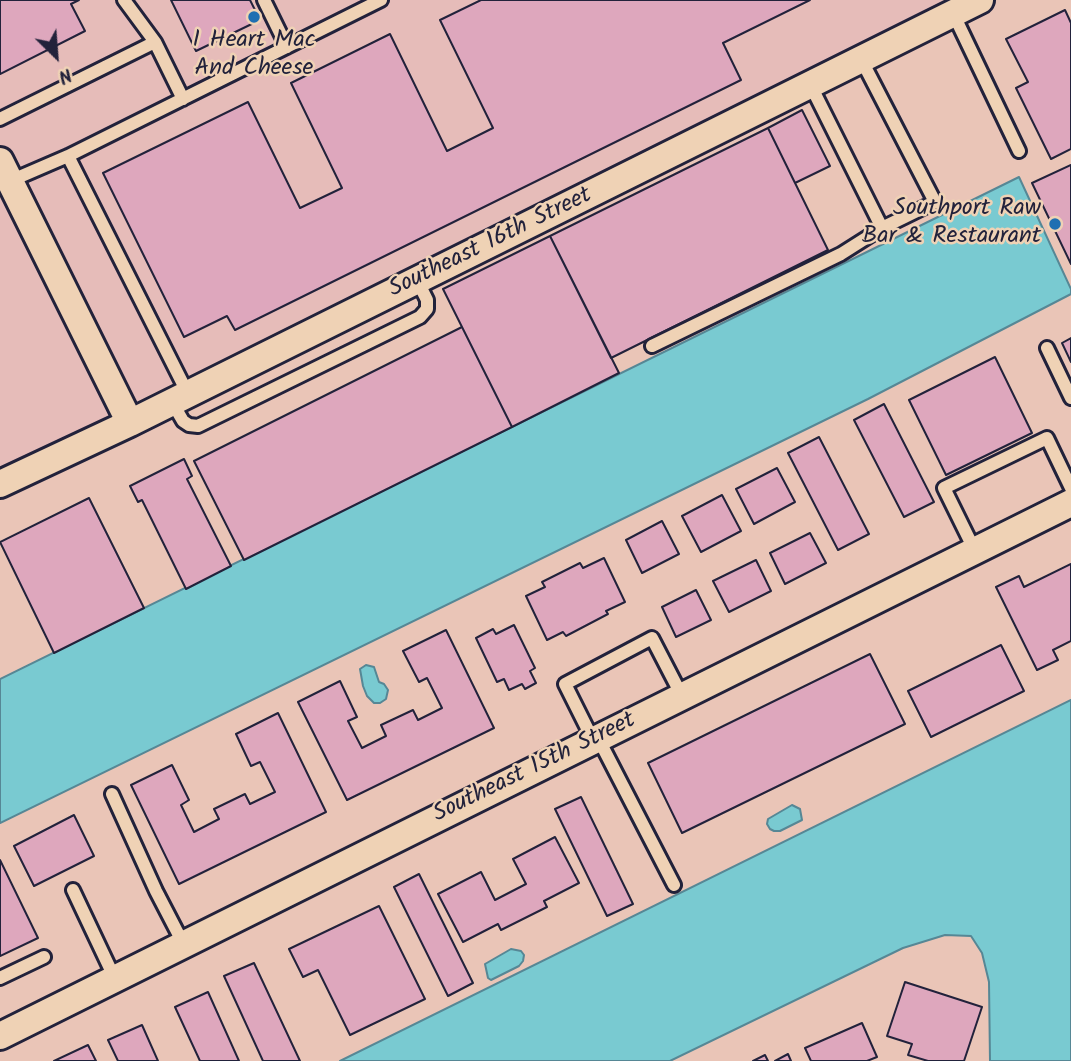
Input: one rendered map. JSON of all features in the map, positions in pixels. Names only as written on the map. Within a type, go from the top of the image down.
[{"type":"street","name":"Southeast 16th Street","points":[[0,484],[130,423],[980,0]]},
{"type":"street","points":[[5,171],[130,423]]},
{"type":"street","name":"Southeast 15th Street","points":[[0,1036],[1071,503]]},
{"type":"lane","points":[[124,0],[155,42],[183,99]]},
{"type":"lane","points":[[264,0],[287,47]]},
{"type":"lane","points":[[5,171],[68,156],[381,0]]},
{"type":"lane","points":[[953,13],[1019,151]]},
{"type":"lane","points":[[0,119],[155,42]]},
{"type":"lane","points":[[652,346],[841,254],[935,202],[862,59]]},
{"type":"lane","points":[[810,84],[882,229]]},
{"type":"lane","points":[[68,156],[180,398]]},
{"type":"lane","points":[[1047,348],[1071,398]]},
{"type":"lane","points":[[975,551],[944,488],[1047,438],[1071,488]]},
{"type":"lane","points":[[674,885],[565,684],[652,638],[682,696]]},
{"type":"lane","points":[[112,794],[184,945]]},
{"type":"lane","points":[[73,890],[115,979]]},
{"type":"lane","points":[[0,978],[44,957]]},
{"type":"shaded area","points":[[0,0],[947,0],[0,469]]},
{"type":"water","points":[[1019,177],[1071,294],[868,399],[0,823],[0,679]]},
{"type":"water","points":[[366,665],[374,667],[379,682],[388,690],[386,699],[380,703],[374,703],[367,696],[363,686],[360,669]]},
{"type":"water","points":[[1071,700],[1071,1061],[990,1061],[989,982],[982,953],[971,936],[945,935],[903,948],[670,1061],[340,1061]]},
{"type":"water","points":[[792,805],[800,809],[802,820],[780,831],[770,829],[768,819]]},
{"type":"water","points":[[511,949],[521,951],[524,955],[523,961],[519,966],[491,980],[488,978],[485,964]]},
{"type":"building","points":[[0,0],[79,0],[71,4],[85,31],[0,74]]},
{"type":"building","points":[[171,0],[250,0],[260,20],[196,51]]},
{"type":"building","points":[[481,0],[810,0],[723,43],[741,80],[235,330],[227,316],[184,337],[103,173],[248,102],[300,208],[342,188],[291,83],[390,34],[447,151],[493,128],[440,20]]},
{"type":"building","points":[[1065,10],[1071,23],[1071,149],[1051,159],[1016,88],[1028,82],[1006,39]]},
{"type":"building","points":[[802,110],[830,166],[795,183],[768,128]]},
{"type":"building","points":[[768,128],[828,250],[611,358],[550,236]]},
{"type":"building","points":[[1071,165],[1071,264],[1032,183]]},
{"type":"building","points":[[550,236],[619,373],[512,427],[443,289]]},
{"type":"building","points":[[462,327],[512,427],[244,560],[194,461]]},
{"type":"building","points":[[1071,338],[1071,362],[1062,343]]},
{"type":"building","points":[[995,357],[1032,433],[946,475],[909,400]]},
{"type":"building","points":[[884,404],[934,502],[904,517],[854,420]]},
{"type":"building","points":[[819,437],[869,534],[838,550],[788,453]]},
{"type":"building","points":[[184,459],[192,476],[187,479],[231,566],[186,589],[142,500],[138,502],[130,486]]},
{"type":"building","points":[[777,468],[795,502],[754,524],[736,489]]},
{"type":"building","points":[[722,495],[741,531],[701,552],[682,516]]},
{"type":"building","points":[[89,498],[144,608],[54,653],[0,542]]},
{"type":"building","points":[[662,521],[679,554],[642,573],[626,540]]},
{"type":"building","points":[[810,533],[826,563],[785,584],[770,553]]},
{"type":"building","points":[[604,558],[625,602],[566,636],[563,632],[547,640],[526,596],[545,587],[542,582],[580,563],[583,568]]},
{"type":"building","points":[[756,560],[771,591],[729,612],[713,581]]},
{"type":"building","points":[[1071,564],[1071,641],[1053,650],[1058,660],[1037,670],[996,587],[1019,576],[1024,587]]},
{"type":"building","points":[[696,590],[711,620],[676,637],[662,607]]},
{"type":"building","points":[[514,625],[535,668],[530,671],[536,683],[525,689],[522,684],[509,690],[504,679],[497,682],[476,638],[493,629],[496,634]]},
{"type":"building","points":[[446,630],[494,728],[347,800],[298,702],[340,681],[357,717],[348,721],[362,748],[386,736],[381,725],[413,710],[418,720],[442,708],[427,678],[419,682],[403,651]]},
{"type":"building","points":[[1001,645],[1024,691],[931,737],[908,691]]},
{"type":"building","points":[[870,654],[905,724],[682,833],[648,763]]},
{"type":"building","points":[[278,713],[326,812],[179,884],[131,785],[172,765],[189,800],[181,805],[194,832],[219,819],[214,809],[245,794],[250,804],[275,792],[260,762],[251,766],[236,734]]},
{"type":"building","points":[[581,797],[633,904],[607,916],[555,809]]},
{"type":"building","points":[[74,815],[94,856],[34,886],[14,846]]},
{"type":"building","points":[[555,837],[579,883],[544,901],[547,907],[501,930],[498,924],[463,942],[438,894],[481,872],[495,900],[526,884],[513,859]]},
{"type":"building","points":[[0,860],[38,938],[0,956]]},
{"type":"building","points":[[419,874],[473,983],[448,996],[394,887]]},
{"type":"building","points":[[379,906],[425,999],[350,1035],[318,970],[303,977],[289,949]]},
{"type":"building","points":[[254,963],[300,1061],[263,1061],[224,976]]},
{"type":"building","points":[[905,982],[982,1007],[964,1061],[928,1061],[908,1055],[912,1044],[887,1036]]},
{"type":"building","points":[[208,992],[239,1061],[200,1061],[175,1007]]},
{"type":"building","points":[[862,1023],[877,1057],[867,1061],[811,1061],[805,1048]]},
{"type":"building","points":[[142,1025],[158,1061],[118,1061],[108,1040]]},
{"type":"building","points":[[88,1045],[96,1061],[54,1061]]},
{"type":"building","points":[[788,1054],[791,1061],[775,1061]]},
{"type":"building","points":[[765,1055],[768,1061],[753,1061]]},
{"type":"place","name":"I Heart Mac And Cheese","points":[[254,17]]},
{"type":"place","name":"Southport Raw Bar & Restaurant","points":[[1055,224]]}]
